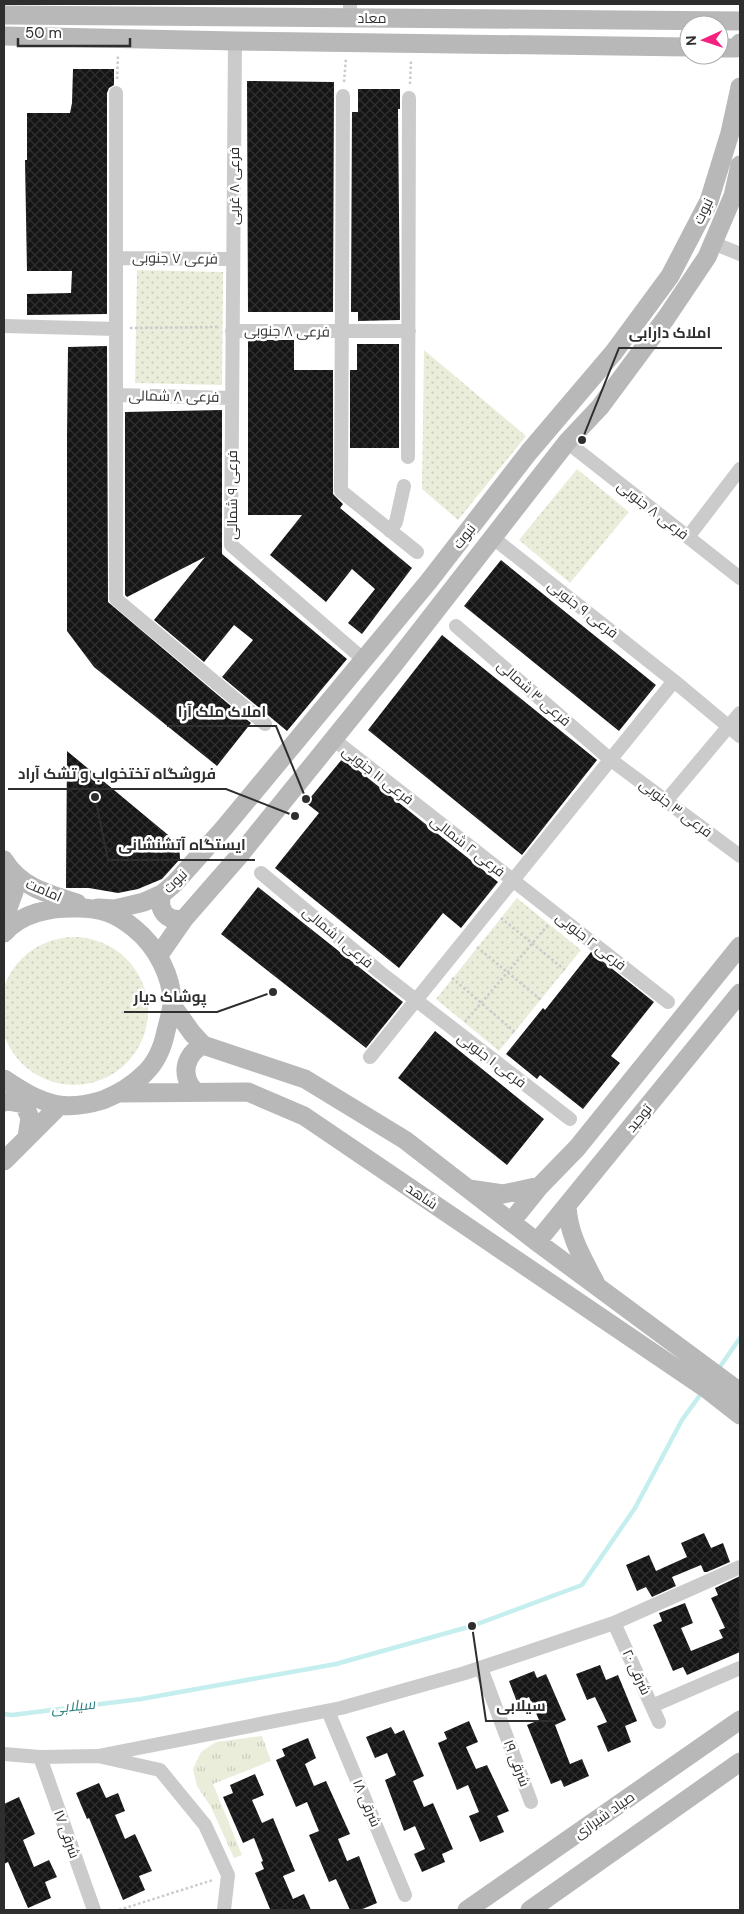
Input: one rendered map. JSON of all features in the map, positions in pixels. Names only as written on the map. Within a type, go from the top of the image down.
[{"type":"main road","name":"معاد","points":[[4,15],[350,11],[740,21]]},
{"type":"main road","points":[[347,43],[350,11]]},
{"type":"main road","name":"معاد","points":[[4,36],[679,47]]},
{"type":"main road","points":[[729,48],[736,48],[740,43]]},
{"type":"main road","name":"نبوت","points":[[4,933],[10,926],[40,911],[64,908],[114,909],[144,902],[162,894],[175,883],[224,828],[429,581],[529,452],[614,352],[670,276],[709,201],[730,133],[740,87]]},
{"type":"main road","name":"نبوت","points":[[159,956],[184,919],[239,856],[333,739],[566,442],[600,407],[661,325],[707,257],[732,196],[740,165]]},
{"type":"main road","points":[[4,909],[8,908],[14,892],[7,865]]},
{"type":"main road","name":"امامت","points":[[7,865],[24,882],[42,892],[96,908]]},
{"type":"main road","points":[[162,894],[160,901],[164,915],[177,921],[184,919]]},
{"type":"main road","points":[[4,1079],[30,1096],[60,1105],[91,1104],[121,1093],[145,1074],[163,1047],[172,1005],[170,985],[159,956],[143,935],[122,918],[96,908]]},
{"type":"main road","points":[[511,1222],[540,1186],[577,1148],[740,946]]},
{"type":"main road","name":"توحید","points":[[537,1242],[740,993]]},
{"type":"main road","points":[[172,1005],[203,1045],[305,1079],[405,1140],[537,1242],[740,1392]]},
{"type":"main road","points":[[195,1092],[187,1078],[187,1064],[193,1049],[203,1045]]},
{"type":"main road","name":"شاهد","points":[[121,1093],[248,1092],[304,1116],[708,1390],[740,1415]]},
{"type":"main road","points":[[4,1102],[24,1104],[30,1118],[27,1137]]},
{"type":"main road","points":[[4,1161],[60,1105]]},
{"type":"main road","points":[[468,1188],[503,1194],[540,1186]]},
{"type":"main road","points":[[567,1205],[571,1232],[598,1287]]},
{"type":"main road","name":"صیاد شیرازی","points":[[467,1910],[740,1720]]},
{"type":"main road","points":[[530,1910],[740,1762]]},
{"type":"street","name":"فرعی ۸ غربی","points":[[232,330],[235,41]]},
{"type":"street","points":[[116,94],[116,599],[265,724]]},
{"type":"street","points":[[343,96],[341,491],[418,552]]},
{"type":"street","points":[[408,457],[409,98]]},
{"type":"street","points":[[713,243],[740,254]]},
{"type":"street","name":"فرعی ۷ جنوبی","points":[[116,258],[233,259]]},
{"type":"street","points":[[4,326],[116,329]]},
{"type":"street","name":"فرعی ۹ شمالی","points":[[232,330],[231,545],[363,659]]},
{"type":"street","name":"فرعی ۸ جنوبی","points":[[232,330],[342,332]]},
{"type":"street","points":[[342,332],[409,331]]},
{"type":"street","name":"فرعی ۸ شمالی","points":[[116,395],[232,398]]},
{"type":"street","name":"فرعی ۸ جنوبی","points":[[566,442],[740,578]]},
{"type":"street","points":[[688,536],[740,469]]},
{"type":"street","points":[[390,531],[396,522],[404,486]]},
{"type":"street","name":"فرعی ۹ جنوبی","points":[[492,537],[740,736]]},
{"type":"street","name":"فرعی ۳ شمالی","points":[[456,626],[611,760]]},
{"type":"street","points":[[370,1057],[674,682]]},
{"type":"street","points":[[666,801],[740,713]]},
{"type":"street","name":"فرعی ۱۱ جنوبی","points":[[333,739],[423,810]]},
{"type":"street","name":"فرعی ۳ جنوبی","points":[[611,760],[740,856]]},
{"type":"street","name":"فرعی ۲ شمالی","points":[[423,810],[512,881]]},
{"type":"street","name":"فرعی ۱ شمالی","points":[[261,873],[416,1000]]},
{"type":"street","name":"فرعی ۲ جنوبی","points":[[512,881],[668,1002]]},
{"type":"street","name":"فرعی ۱ جنوبی","points":[[416,1000],[570,1120]]},
{"type":"street","points":[[4,1754],[40,1757],[98,1756],[328,1711],[481,1668],[614,1623],[740,1567]]},
{"type":"street","name":"۲۰ شرقی","points":[[614,1623],[660,1722]]},
{"type":"street","name":"۱۹ شرقی","points":[[481,1668],[531,1802]]},
{"type":"street","points":[[652,1706],[740,1668]]},
{"type":"street","name":"۱۸ شرقی","points":[[328,1711],[405,1895]]},
{"type":"street","points":[[98,1756],[160,1770],[206,1825],[228,1875],[224,1910]]},
{"type":"street","name":"۱۷ شرقی","points":[[40,1757],[94,1910]]},
{"type":"path","points":[[116,94],[119,38]]},
{"type":"path","points":[[343,96],[347,43]]},
{"type":"path","points":[[409,98],[412,44]]},
{"type":"path","points":[[116,329],[136,327],[222,327],[232,330]]},
{"type":"path","points":[[456,1032],[557,915]]},
{"type":"path","points":[[501,918],[565,970]]},
{"type":"path","points":[[466,938],[541,1000]]},
{"type":"path","points":[[452,978],[515,1032]]},
{"type":"path","points":[[119,1910],[228,1875]]},
{"type":"green space","points":[[137,270],[223,272],[222,385],[135,383]]},
{"type":"green space","points":[[424,350],[526,436],[458,520],[422,489]]},
{"type":"green space","points":[[577,469],[629,512],[570,583],[519,540]]},
{"type":"green space","points":[[517,898],[581,950],[499,1051],[436,999]]},
{"type":"green space","points":[[74,937],[89,938],[102,942],[127,958],[143,983],[147,996],[147,1026],[143,1039],[127,1064],[102,1080],[89,1084],[74,1085],[59,1084],[46,1080],[21,1064],[5,1039],[1,1026],[0,1011],[1,996],[5,983],[21,958],[46,942],[59,938]]},
{"type":"green space","points":[[262,1736],[271,1761],[213,1784],[242,1855],[234,1858],[211,1807],[197,1786],[193,1769],[201,1752],[216,1742]]},
{"type":"building","points":[[73,69],[114,69],[114,85],[109,88],[107,93],[107,314],[27,315],[27,294],[71,293],[72,271],[27,271],[25,160],[27,160],[27,113],[70,113]]},
{"type":"building","points":[[247,81],[334,82],[333,312],[248,312]]},
{"type":"building","points":[[358,89],[400,89],[400,109],[398,109],[400,320],[358,321],[358,312],[351,312],[352,112],[358,112]]},
{"type":"building","points":[[248,340],[294,340],[294,370],[333,370],[333,494],[343,504],[340,508],[412,568],[362,634],[348,623],[375,589],[352,569],[326,602],[270,555],[302,515],[248,515]]},
{"type":"building","points":[[357,344],[399,344],[399,448],[350,448],[350,370],[357,370]]},
{"type":"building","points":[[107,346],[108,602],[251,723],[217,766],[94,667],[67,631],[68,347]]},
{"type":"building","points":[[222,410],[222,554],[347,659],[287,731],[222,677],[253,640],[234,625],[204,662],[154,620],[205,557],[127,597],[125,595],[125,412]]},
{"type":"building","points":[[501,560],[656,685],[619,731],[464,606]]},
{"type":"building","points":[[442,635],[597,760],[522,855],[368,730]]},
{"type":"building","points":[[67,751],[179,844],[180,859],[162,879],[138,889],[118,893],[89,888],[66,888]]},
{"type":"building","points":[[343,758],[498,882],[461,928],[443,913],[399,968],[275,868],[319,813],[306,803]]},
{"type":"building","points":[[258,887],[403,1002],[366,1048],[221,934]]},
{"type":"building","points":[[591,952],[654,1002],[611,1056],[620,1063],[583,1109],[540,1075],[537,1079],[506,1054],[543,1008],[545,1010]]},
{"type":"building","points":[[435,1031],[544,1119],[507,1165],[398,1078]]},
{"type":"building","points":[[704,1533],[711,1548],[723,1543],[730,1562],[707,1572],[704,1572],[701,1565],[672,1577],[676,1586],[652,1597],[646,1587],[637,1591],[626,1565],[649,1555],[656,1571],[687,1557],[681,1543]]},
{"type":"building","points":[[740,1576],[740,1652],[687,1675],[683,1667],[673,1671],[653,1625],[662,1621],[659,1613],[685,1603],[693,1623],[681,1628],[691,1651],[723,1638],[719,1630],[725,1628],[711,1598],[718,1595],[715,1588]]},
{"type":"building","points":[[600,1665],[606,1680],[618,1675],[637,1721],[625,1726],[631,1742],[608,1752],[597,1726],[607,1722],[595,1697],[587,1700],[576,1674]]},
{"type":"building","points":[[534,1671],[537,1678],[546,1674],[566,1720],[555,1725],[570,1764],[582,1759],[589,1776],[564,1787],[561,1780],[551,1784],[527,1725],[539,1720],[529,1697],[517,1702],[509,1681]]},
{"type":"building","points":[[469,1721],[478,1742],[466,1747],[476,1769],[487,1765],[509,1811],[497,1816],[504,1832],[480,1842],[469,1816],[479,1812],[468,1785],[457,1790],[438,1743],[447,1739],[444,1732]]},
{"type":"building","points":[[391,1727],[395,1734],[404,1730],[424,1776],[413,1781],[424,1807],[433,1803],[453,1849],[442,1854],[445,1862],[422,1872],[414,1854],[425,1849],[415,1826],[404,1831],[385,1780],[396,1775],[387,1753],[375,1758],[366,1737]]},
{"type":"building","points":[[308,1738],[316,1758],[305,1764],[314,1786],[326,1781],[350,1834],[338,1839],[347,1861],[359,1856],[377,1903],[360,1910],[350,1910],[336,1879],[329,1882],[309,1835],[319,1831],[307,1802],[296,1807],[276,1760],[285,1756],[282,1749]]},
{"type":"building","points":[[255,1774],[264,1795],[252,1800],[262,1823],[273,1818],[295,1871],[283,1876],[293,1899],[304,1894],[311,1910],[268,1910],[270,1909],[255,1873],[264,1869],[261,1862],[263,1861],[254,1838],[243,1843],[223,1797],[233,1793],[230,1785]]},
{"type":"building","points":[[99,1783],[106,1798],[118,1793],[125,1811],[115,1815],[125,1839],[135,1834],[152,1871],[139,1876],[145,1890],[123,1900],[89,1818],[87,1819],[76,1793]]},
{"type":"building","points":[[19,1797],[35,1834],[23,1840],[34,1867],[49,1860],[57,1877],[45,1882],[51,1898],[28,1908],[8,1862],[4,1864],[4,1804]]},
{"type":"waterway","name":"سیلابی","points":[[717,1371],[740,1338]]},
{"type":"waterway","name":"سیلابی","points":[[4,1714],[12,1715],[141,1699],[336,1664],[472,1626],[582,1585],[635,1508],[682,1420],[703,1391]]},
{"type":"place","name":"املاک دارابی","points":[[582,440]]},
{"type":"place","name":"ایستگاه آتشنشانی","points":[[95,797]]},
{"type":"place","name":"املاک ملک آرا","points":[[306,799]]},
{"type":"place","name":"فروشگاه تختخواب و تشک آراد","points":[[295,816]]},
{"type":"place","name":"پوشاک دیار","points":[[273,992]]},
{"type":"place","name":"سیلابی","points":[[472,1626]]}]
